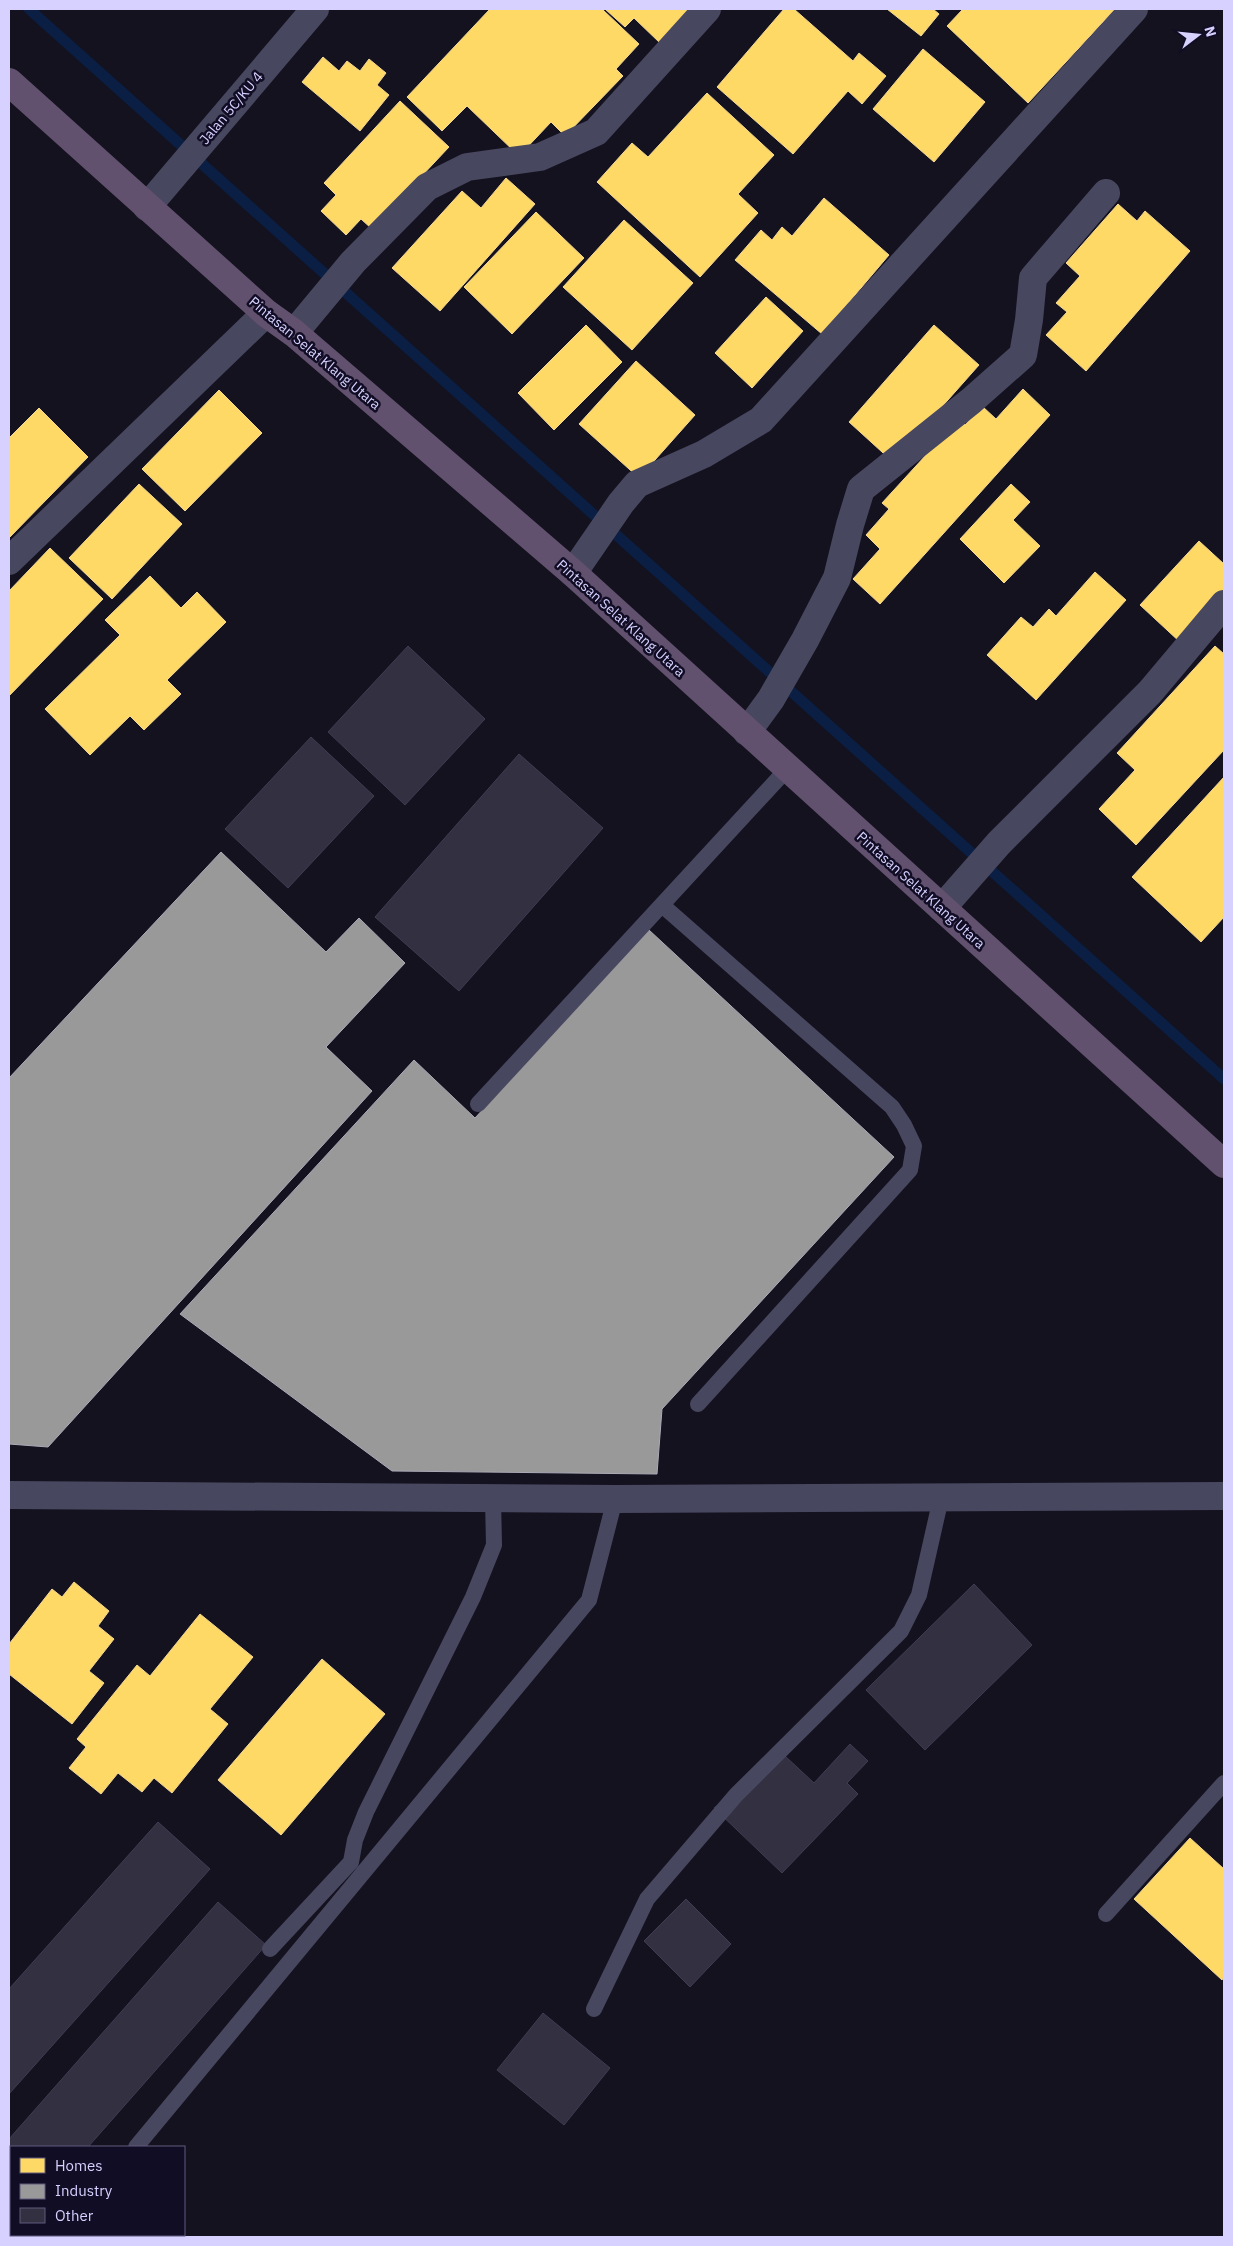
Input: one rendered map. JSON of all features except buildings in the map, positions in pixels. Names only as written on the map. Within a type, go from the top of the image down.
[{"type":"highway","name":"Pintasan Selat Klang Utara","points":[[9,82],[266,313],[294,333],[573,573],[1224,1164]]},
{"type":"street","name":"Jalan 5C/KU 4","points":[[147,207],[315,9]]},
{"type":"street","points":[[294,333],[353,262],[427,187],[467,167],[540,157],[596,132],[707,9]]},
{"type":"street","points":[[573,573],[621,502],[637,484],[704,454],[761,420],[1134,9]]},
{"type":"street","points":[[747,732],[771,699],[805,640],[837,578],[861,489],[971,401],[1023,355],[1033,278],[1106,193]]},
{"type":"street","points":[[9,561],[266,313]]},
{"type":"street","points":[[942,908],[998,843],[1150,692],[1224,604]]},
{"type":"street","points":[[9,1495],[493,1506],[614,1499],[1224,1496]]},
{"type":"lane","points":[[478,1104],[788,768]]},
{"type":"lane","points":[[662,905],[892,1107],[904,1125],[914,1146],[910,1170],[698,1404]]},
{"type":"lane","points":[[594,2009],[647,1899],[736,1795],[901,1631],[919,1596],[942,1498]]},
{"type":"lane","points":[[137,2146],[589,1600],[614,1499]]},
{"type":"lane","points":[[270,1949],[351,1862],[355,1840],[366,1812],[473,1597],[494,1545],[493,1506]]},
{"type":"lane","points":[[1106,1914],[1224,1783]]},
{"type":"waterway","points":[[29,9],[1224,1079]]}]
